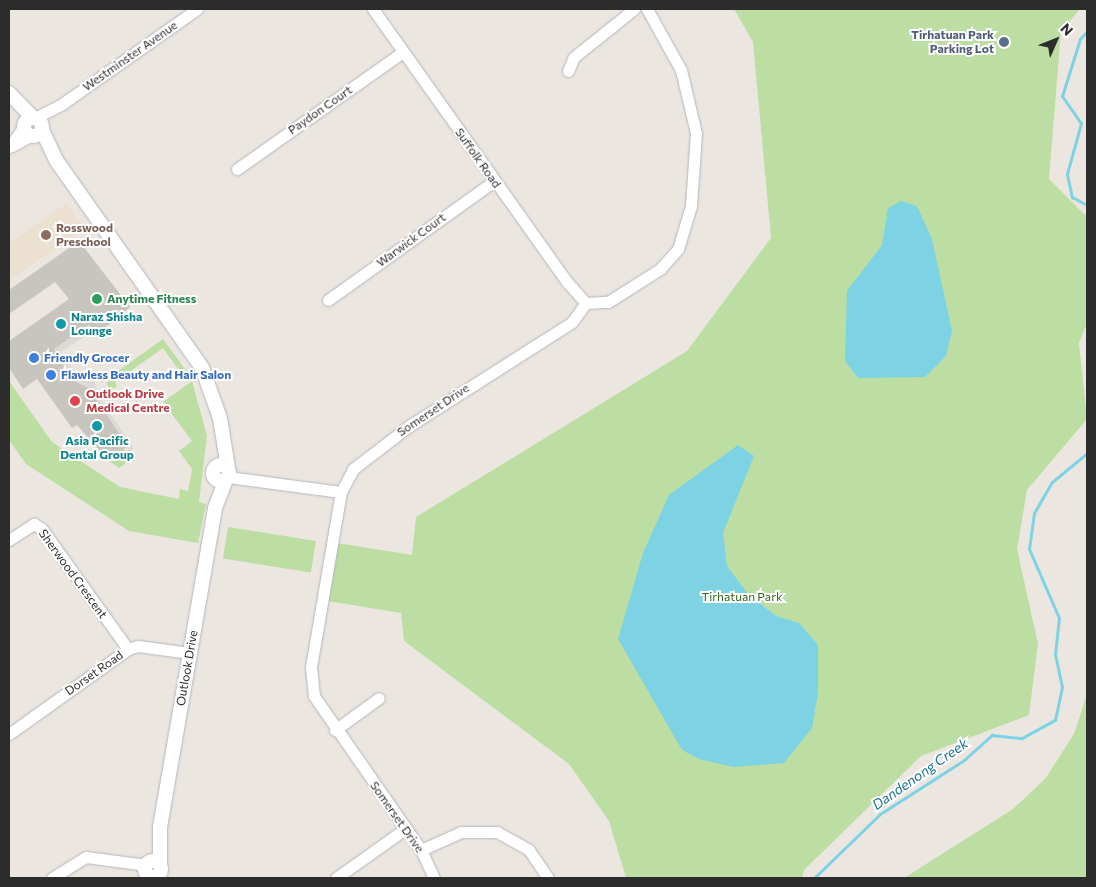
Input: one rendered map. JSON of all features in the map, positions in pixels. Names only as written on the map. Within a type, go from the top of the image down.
[{"type":"street","name":"Westminster Avenue","points":[[33,127],[62,104],[197,9]]},
{"type":"street","name":"Suffolk Road","points":[[373,9],[494,181],[586,303]]},
{"type":"street","points":[[568,71],[574,57],[634,9]]},
{"type":"street","points":[[586,303],[608,302],[660,269],[678,249],[691,206],[696,150],[693,116],[677,61],[647,9]]},
{"type":"street","name":"Paydon Court","points":[[237,168],[403,52]]},
{"type":"street","name":"Outlook Drive","points":[[9,93],[202,368],[223,438],[224,473],[215,508],[151,871]]},
{"type":"street","points":[[9,147],[33,127]]},
{"type":"street","name":"Warwick Court","points":[[328,300],[494,181]]},
{"type":"street","name":"Somerset Drive","points":[[434,878],[421,850],[317,702],[311,681],[341,492],[362,460],[449,397],[572,322],[586,303]]},
{"type":"street","points":[[224,473],[341,492]]},
{"type":"street","name":"Sherwood Crescent","points":[[9,540],[34,524],[42,529],[128,649]]},
{"type":"street","name":"Dorset Road","points":[[9,734],[128,649],[138,646],[190,653]]},
{"type":"street","points":[[335,730],[379,698]]},
{"type":"street","points":[[336,878],[406,829]]},
{"type":"street","points":[[421,850],[461,832],[497,832],[529,850],[548,878]]},
{"type":"street","points":[[52,878],[86,857],[125,863],[151,871]]},
{"type":"shaded area","name":"Rosswood Preschool","points":[[67,203],[84,228],[9,281],[9,243]]},
{"type":"shaded area","points":[[83,329],[85,336],[61,352],[78,377],[95,382],[98,396],[134,448],[127,453],[128,446],[87,388],[70,379],[56,353],[50,352]]},
{"type":"green space","name":"Tirhatuan Park","points":[[734,9],[1080,9],[1061,31],[1049,179],[1087,217],[1087,323],[1079,343],[1087,419],[1027,490],[1017,549],[1038,644],[1029,715],[921,756],[804,870],[802,878],[626,878],[609,821],[569,764],[404,641],[401,613],[328,601],[337,543],[412,555],[416,517],[687,351],[771,238],[753,42]]},
{"type":"green space","points":[[163,339],[187,372],[175,381],[181,373],[163,348],[115,382],[117,386],[109,392],[107,383],[111,376]]},
{"type":"green space","points":[[9,381],[52,442],[120,487],[179,499],[180,489],[188,491],[192,469],[179,451],[192,441],[163,402],[192,381],[207,436],[199,502],[206,504],[198,543],[129,531],[26,464],[9,440]]},
{"type":"green space","points":[[124,449],[132,459],[119,468],[108,460]]},
{"type":"green space","points":[[228,527],[316,541],[311,573],[223,559]]},
{"type":"green space","points":[[1087,694],[1087,878],[904,878],[1013,809],[1045,779],[1074,734]]},
{"type":"water","points":[[901,201],[917,206],[932,239],[952,331],[946,356],[925,377],[858,378],[845,361],[847,291],[882,245],[888,208]]},
{"type":"water","points":[[738,445],[754,456],[723,533],[727,566],[748,594],[776,616],[799,623],[818,645],[818,692],[812,728],[784,763],[733,767],[699,759],[682,750],[618,639],[643,553],[669,495]]},
{"type":"building","points":[[79,241],[130,307],[97,334],[89,325],[54,349],[70,379],[88,388],[128,446],[108,460],[77,425],[72,428],[37,379],[23,389],[9,368],[9,341],[69,299],[55,282],[9,314],[9,290]]},
{"type":"waterway","name":"Dandenong Creek","points":[[1087,31],[1080,39],[1062,96],[1081,123],[1067,174],[1072,197],[1087,205]]},
{"type":"waterway","name":"Dandenong Creek","points":[[814,878],[880,814],[964,760],[992,735],[1022,738],[1055,720],[1062,687],[1055,655],[1059,618],[1029,549],[1034,513],[1052,482],[1087,453]]},
{"type":"place","name":"Tirhatuan Park Parking Lot","points":[[1004,42]]},
{"type":"place","name":"Rosswood Preschool","points":[[46,235]]},
{"type":"place","name":"Anytime Fitness","points":[[97,299]]},
{"type":"place","name":"Naraz Shisha Lounge","points":[[61,324]]},
{"type":"place","name":"Friendly Grocer","points":[[34,358]]},
{"type":"place","name":"Flawless Beauty and Hair Salon","points":[[51,375]]},
{"type":"place","name":"Outlook Drive Medical Centre","points":[[75,401]]},
{"type":"place","name":"Asia Pacific Dental Group","points":[[97,426]]}]
